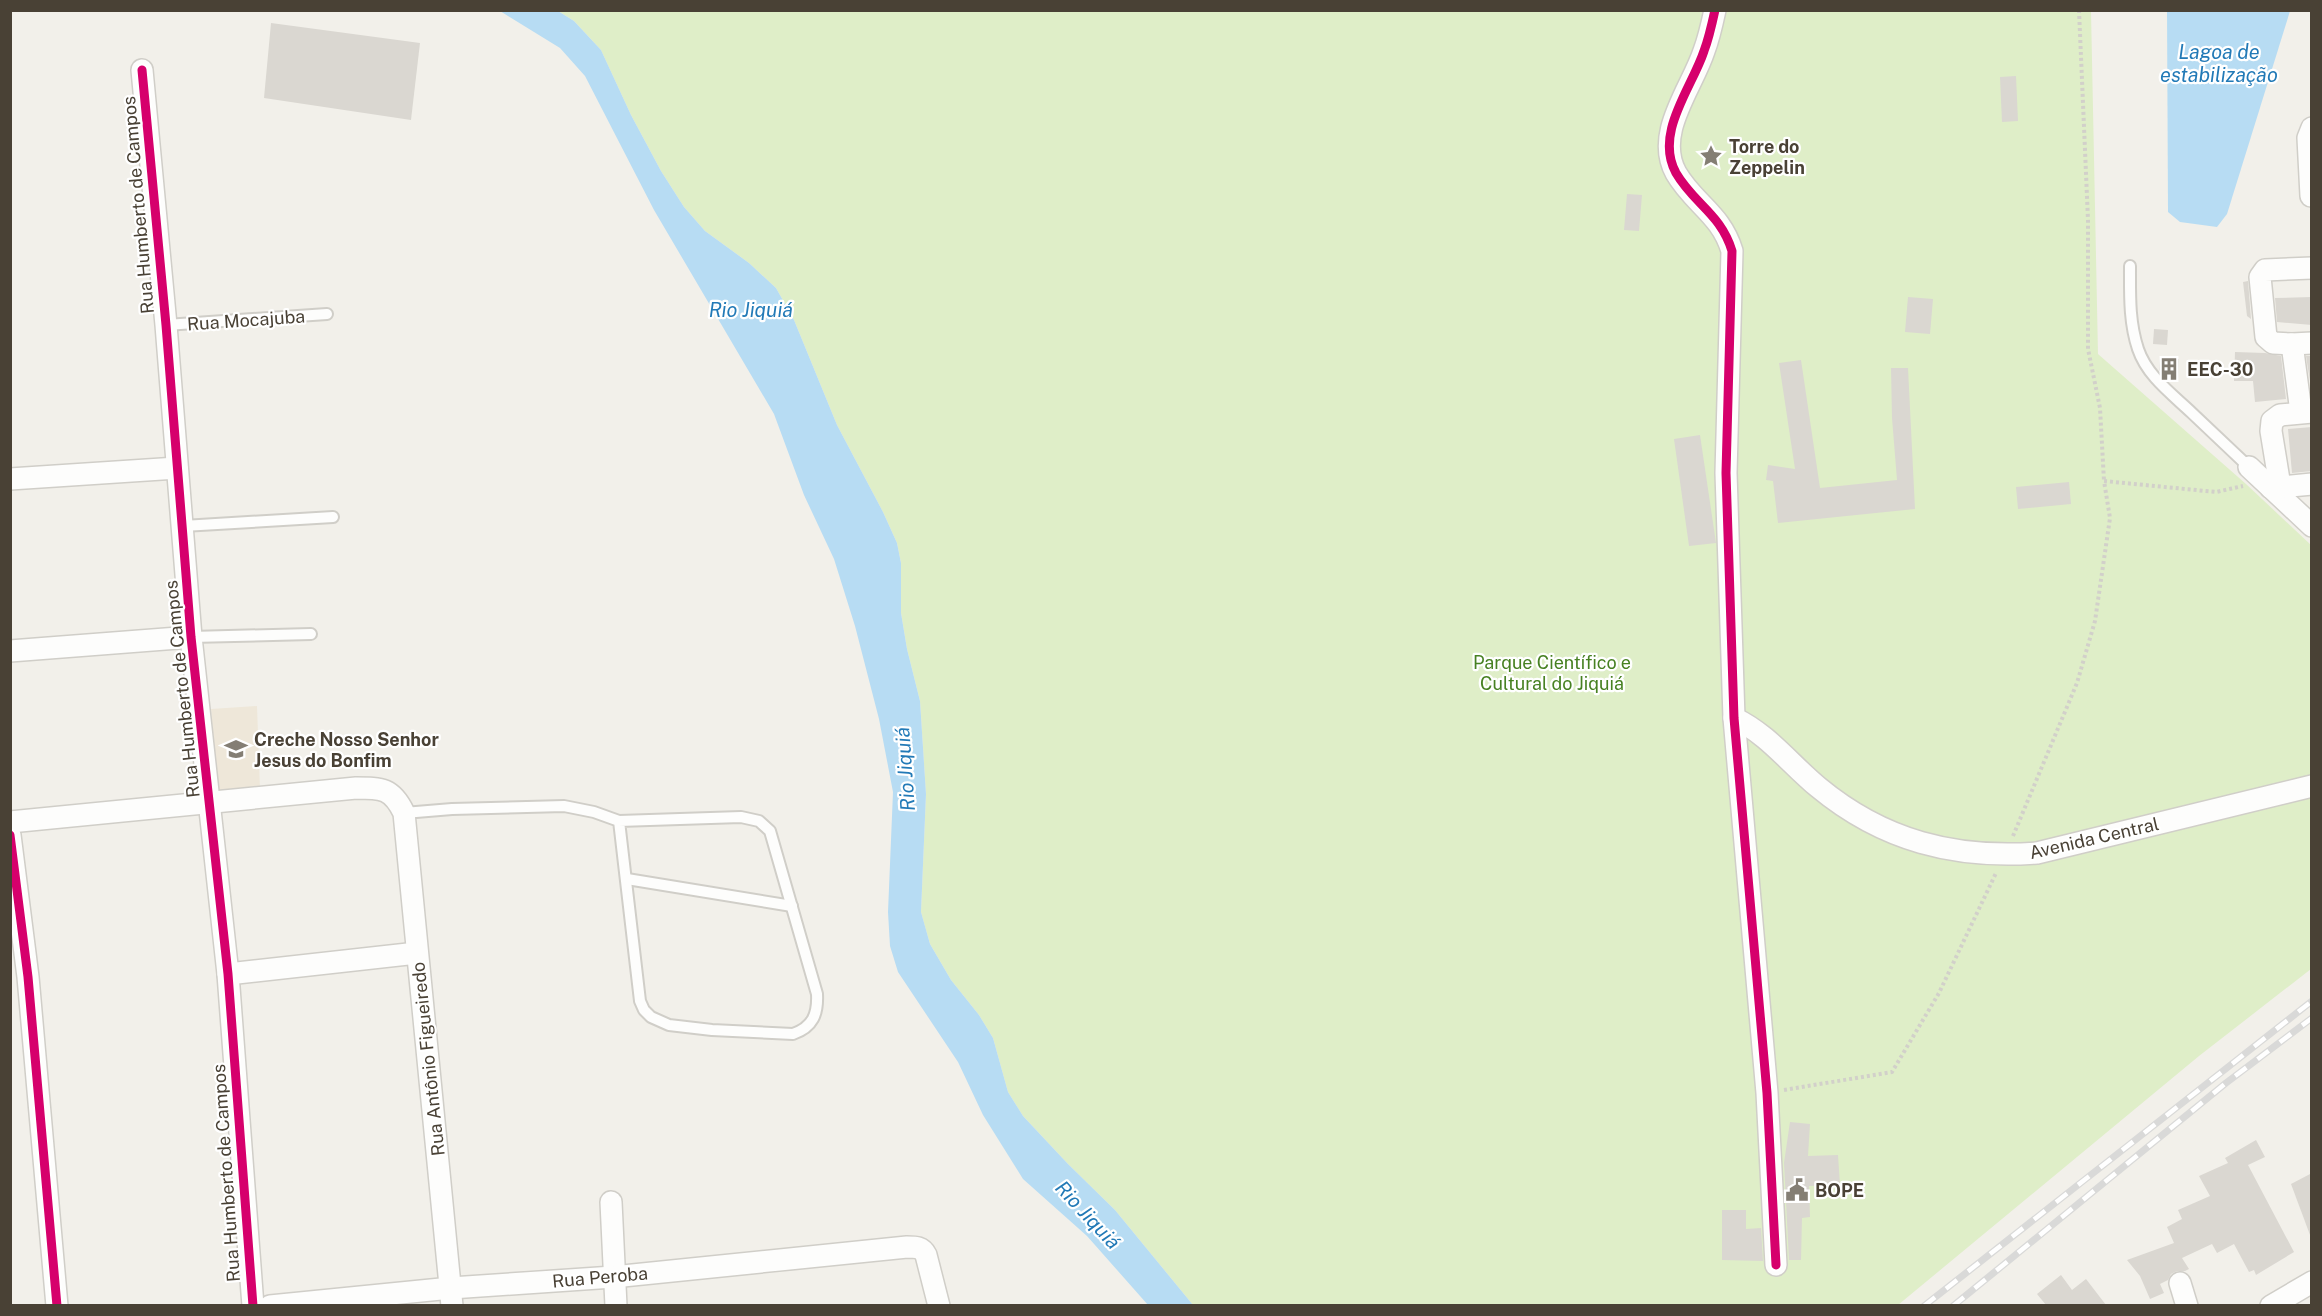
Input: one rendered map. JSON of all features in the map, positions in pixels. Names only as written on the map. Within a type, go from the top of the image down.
[{"type":"street","points":[[1715,10],[1704,51],[1677,110],[1670,146],[1671,160],[1676,172],[1686,187],[1719,222],[1732,251],[1726,473],[1734,718],[1767,1094],[1776,1265]]},
{"type":"street","name":"Rua Humberto de Campos","points":[[142,70],[166,325],[191,637],[228,974],[253,1305]]},
{"type":"street","points":[[2312,128],[2308,138],[2312,204]]},
{"type":"street","points":[[2266,481],[2271,425],[2275,417],[2306,412],[2302,343],[2273,343],[2266,337],[2260,277],[2265,270],[2312,268]]},
{"type":"street","points":[[10,479],[177,468]]},
{"type":"street","points":[[2266,481],[2312,484]]},
{"type":"street","points":[[2266,481],[2312,526]]},
{"type":"street","points":[[10,651],[191,637]]},
{"type":"street","name":"Avenida Central","points":[[1734,718],[1751,726],[1825,793],[1847,809],[1882,828],[1936,848],[2005,855],[2037,853],[2312,786]]},
{"type":"street","points":[[10,822],[371,788],[382,789],[391,794],[398,800],[404,813]]},
{"type":"street","name":"Rua Antônio Figueiredo","points":[[404,813],[451,1297]]},
{"type":"street","points":[[10,835],[19,978],[57,1305]]},
{"type":"street","points":[[228,974],[417,953]]},
{"type":"street","points":[[611,1202],[616,1305]]},
{"type":"street","name":"Rua Peroba","points":[[270,1305],[451,1297],[613,1277],[895,1248],[924,1250],[939,1305]]},
{"type":"street","points":[[2271,1305],[2312,1282]]},
{"type":"street","points":[[2180,1283],[2187,1305]]},
{"type":"lane","points":[[2130,266],[2130,309],[2133,331],[2139,352],[2149,370],[2162,386],[2266,481]]},
{"type":"lane","name":"Rua Mocajuba","points":[[166,325],[327,314]]},
{"type":"lane","points":[[183,526],[333,517]]},
{"type":"lane","points":[[191,637],[311,634]]},
{"type":"lane","points":[[404,813],[452,809],[564,806],[619,820],[741,817],[759,821],[770,831],[817,994],[818,1004],[812,1023],[802,1031],[793,1034],[711,1030],[669,1025],[651,1017],[644,1010],[640,1001],[619,820]]},
{"type":"lane","points":[[627,879],[792,906]]},
{"type":"path","points":[[1767,1094],[1892,1072],[1939,993],[2005,855],[2077,683],[2095,621],[2110,518],[2104,481],[2100,408],[2088,350],[2088,220],[2079,10]]},
{"type":"path","points":[[2104,481],[2216,492],[2266,481]]},
{"type":"shaded area","name":"Creche Nosso Senhor Jesus do Bonfim","points":[[257,706],[260,789],[218,792],[211,709]]},
{"type":"green space","name":"Parque Científico e Cultural do Jiquiá","points":[[558,11],[2091,11],[2098,354],[2246,484],[2311,545],[2311,969],[2199,1056],[1898,1305],[1193,1305],[1115,1210],[1023,1116],[1008,1092],[993,1038],[979,1015],[951,980],[930,944],[921,912],[926,794],[920,701],[901,613],[901,563],[897,543],[837,425],[794,320],[776,288],[749,263],[705,231],[684,207],[661,171],[631,115],[601,50],[574,21]]},
{"type":"water","name":"Rio Jiquiá","points":[[500,11],[558,11],[574,21],[601,50],[631,115],[661,171],[684,207],[705,231],[749,263],[776,288],[794,320],[837,425],[897,543],[901,563],[901,613],[920,701],[926,794],[921,912],[930,944],[951,980],[979,1015],[993,1038],[1008,1092],[1023,1116],[1115,1210],[1193,1305],[1148,1305],[1087,1236],[1023,1179],[983,1115],[958,1062],[898,972],[890,946],[888,912],[893,792],[879,719],[855,626],[834,559],[804,495],[774,414],[654,210],[585,76],[560,48]]},
{"type":"water","name":"Lagoa de estabilização","points":[[2167,11],[2290,11],[2227,214],[2217,227],[2180,222],[2168,212]]},
{"type":"building","points":[[271,23],[420,43],[411,120],[264,98]]},
{"type":"building","points":[[2016,76],[2018,121],[2002,122],[2000,77]]},
{"type":"building","points":[[1627,194],[1642,195],[1639,231],[1624,230]]},
{"type":"building","points":[[2248,281],[2251,319],[2247,316],[2243,282]]},
{"type":"building","points":[[1908,297],[1933,299],[1930,334],[1905,332]]},
{"type":"building","points":[[2312,297],[2312,325],[2277,322],[2275,298]]},
{"type":"building","points":[[2154,329],[2168,330],[2167,345],[2153,344]]},
{"type":"building","points":[[2235,352],[2281,356],[2286,399],[2255,402],[2253,381],[2234,381]]},
{"type":"building","points":[[2306,356],[2312,356],[2312,394]]},
{"type":"building","name":"EEC-30","points":[[2160,357],[2179,359],[2178,381],[2167,379],[2159,370]]},
{"type":"building","points":[[1801,360],[1820,488],[1897,480],[1891,368],[1908,368],[1915,509],[1778,523],[1773,481],[1766,480],[1768,465],[1795,469],[1779,363]]},
{"type":"building","points":[[2312,427],[2312,471],[2292,473],[2288,429]]},
{"type":"building","points":[[1700,435],[1716,543],[1689,546],[1674,439]]},
{"type":"building","points":[[2069,482],[2071,504],[2018,509],[2016,487]]},
{"type":"building","points":[[1790,1122],[1810,1124],[1808,1156],[1838,1155],[1840,1185],[1809,1186],[1810,1217],[1802,1218],[1801,1260],[1789,1260],[1784,1163]]},
{"type":"building","points":[[2256,1140],[2265,1157],[2248,1165],[2294,1252],[2256,1275],[2254,1270],[2249,1272],[2234,1244],[2217,1253],[2212,1244],[2182,1258],[2189,1269],[2171,1274],[2168,1280],[2160,1284],[2164,1293],[2150,1299],[2140,1276],[2127,1260],[2174,1243],[2167,1227],[2182,1219],[2178,1210],[2210,1196],[2199,1176],[2228,1163],[2225,1158]]},
{"type":"building","points":[[2312,1173],[2312,1235],[2310,1235],[2291,1184]]},
{"type":"building","points":[[1722,1210],[1746,1210],[1746,1229],[1761,1228],[1763,1261],[1722,1260]]},
{"type":"building","points":[[2061,1275],[2072,1290],[2086,1279],[2106,1305],[2046,1305],[2037,1294]]},
{"type":"railway","points":[[1924,1306],[2312,1001]]},
{"type":"railway","points":[[1953,1306],[2226,1083],[2312,1018]]},
{"type":"cycle path","points":[[1715,10],[1706,46],[1677,111],[1669,142],[1670,158],[1676,173],[1714,218],[1727,238],[1732,251],[1726,473],[1734,718],[1767,1093],[1776,1265]]},
{"type":"cycle path","points":[[142,70],[166,325],[191,637],[228,974],[253,1306]]},
{"type":"cycle path","points":[[10,835],[28,977],[57,1306]]},
{"type":"place","name":"Torre do Zeppelin","points":[[1711,156]]},
{"type":"place","name":"EEC-30","points":[[2169,369]]},
{"type":"place","name":"Creche Nosso Senhor Jesus do Bonfim","points":[[236,749]]},
{"type":"place","name":"BOPE","points":[[1797,1190]]}]
